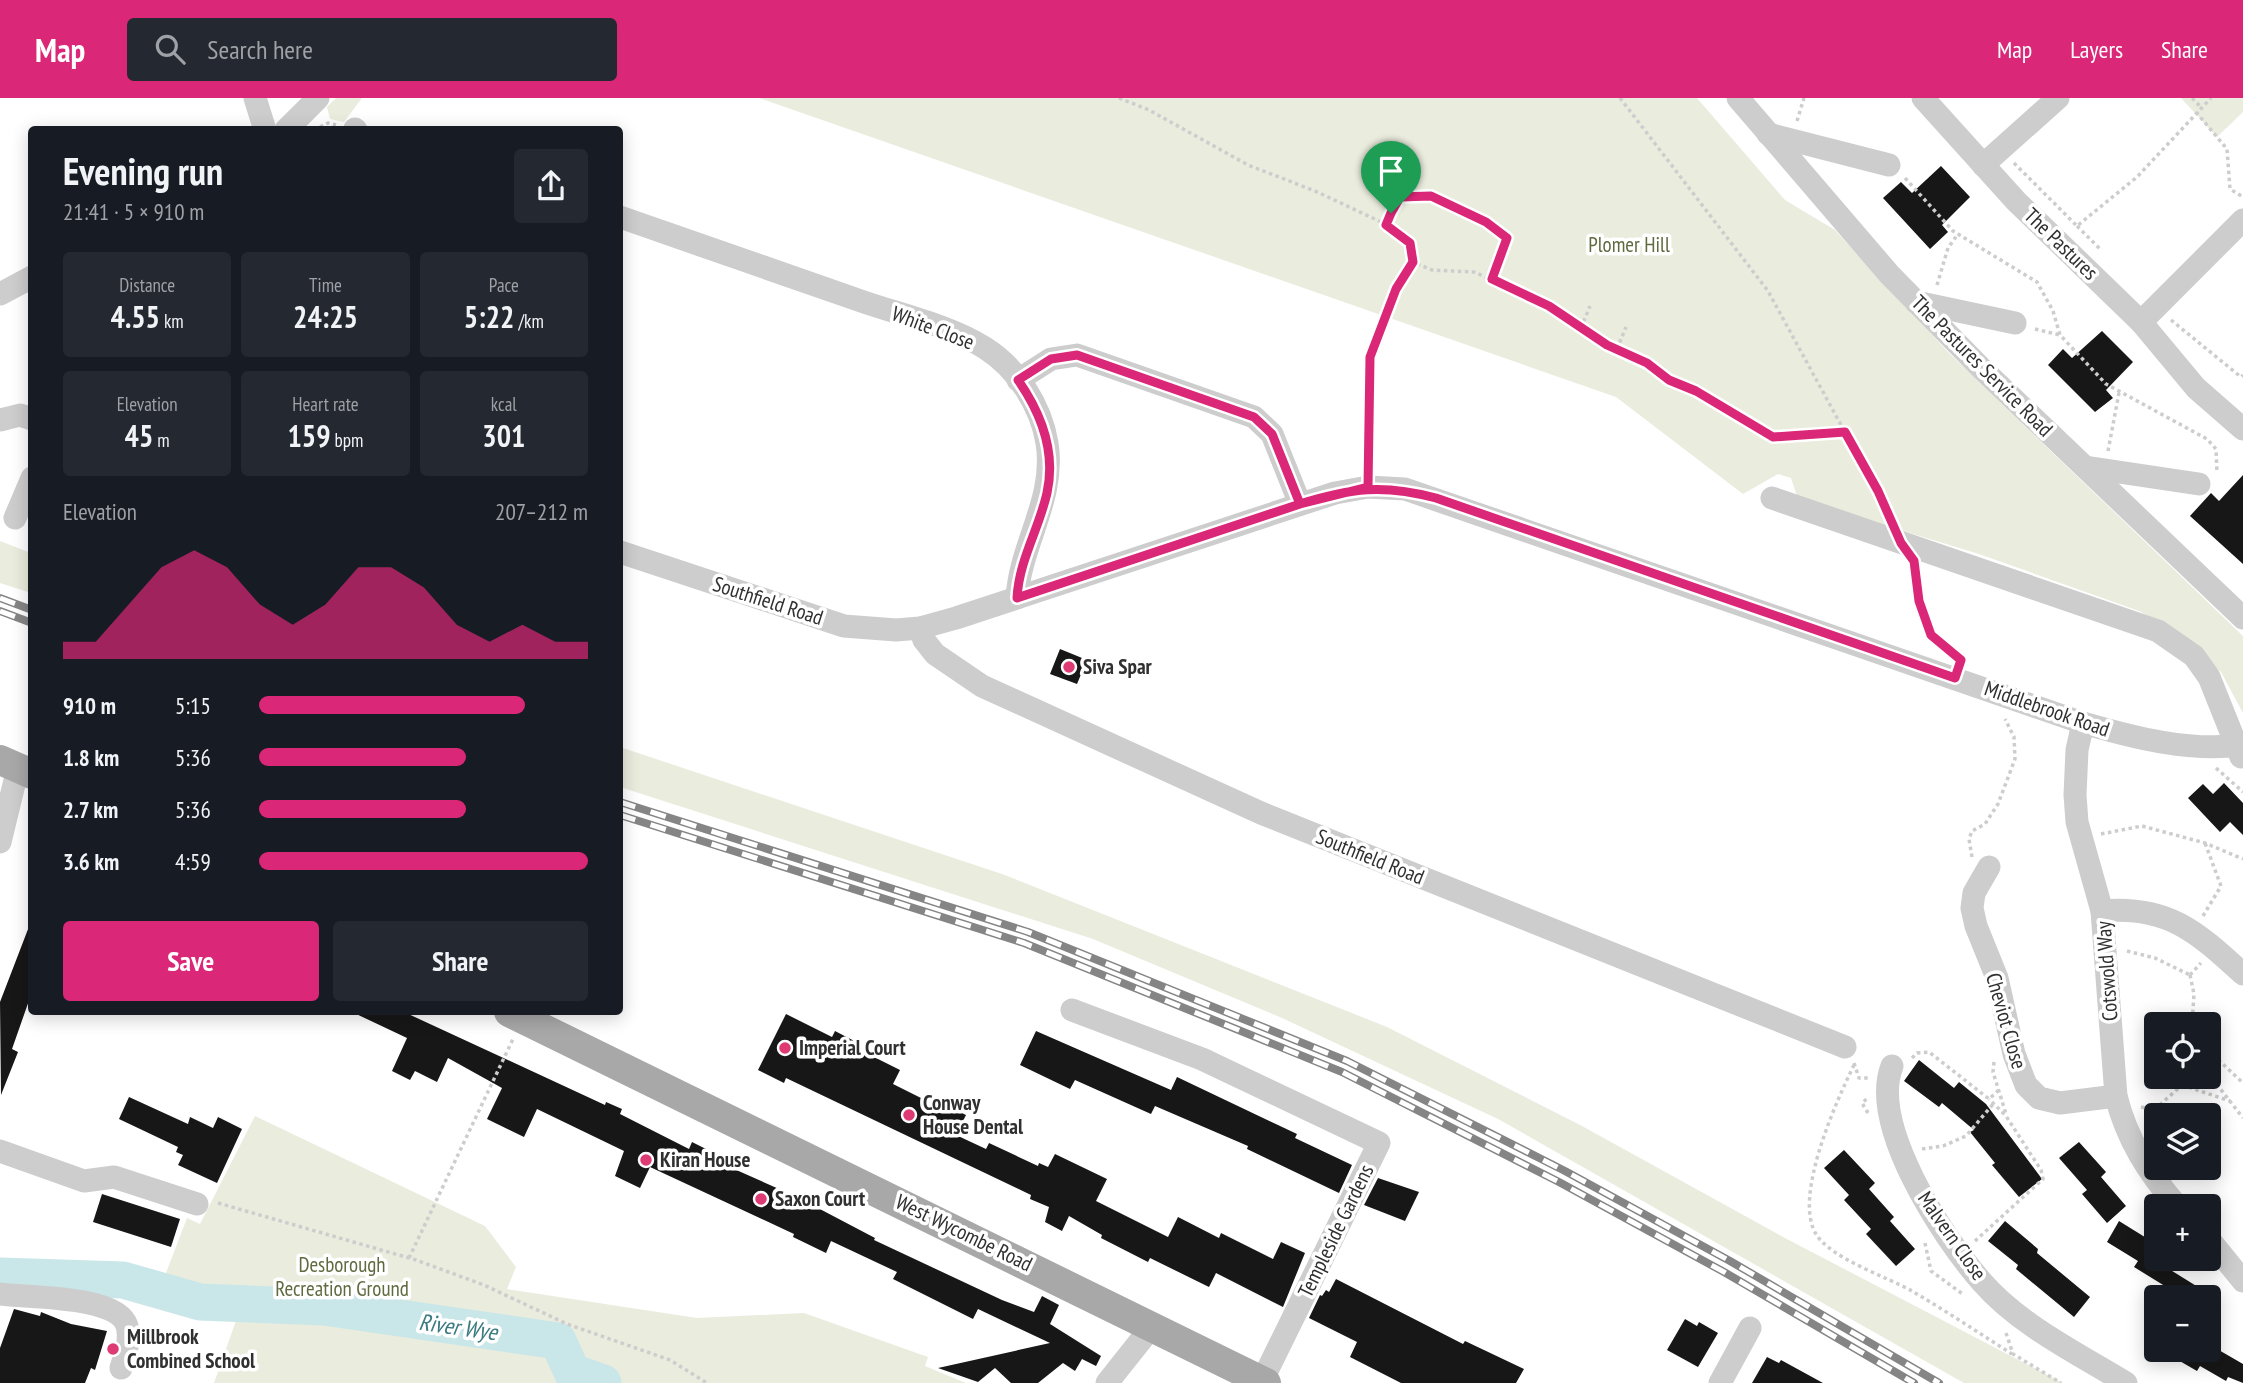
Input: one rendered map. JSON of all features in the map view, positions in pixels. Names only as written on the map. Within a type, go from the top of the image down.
[{"type":"main road","name":"West Wycombe Road","points":[[516,1015],[1153,1325],[1264,1382]]},
{"type":"street","points":[[255,98],[264,126]]},
{"type":"street","points":[[290,126],[318,98]]},
{"type":"street","name":"The Pastures Service Road","points":[[1738,98],[1925,303],[2095,468],[2243,618]]},
{"type":"street","name":"The Pastures","points":[[1923,98],[1983,165],[2141,322],[2196,388],[2243,429]]},
{"type":"street","points":[[1983,165],[2058,98]]},
{"type":"street","points":[[1768,134],[1889,165]]},
{"type":"street","name":"White Close","points":[[623,218],[961,337],[985,348],[1018,380],[1042,422],[1049,470],[1047,493],[1021,569],[1017,598]]},
{"type":"street","points":[[2141,322],[2243,220]]},
{"type":"street","points":[[0,294],[28,279]]},
{"type":"street","points":[[1925,303],[2014,323]]},
{"type":"street","points":[[1018,380],[1051,359],[1077,355],[1254,417],[1272,434],[1300,504]]},
{"type":"street","points":[[1,420],[20,415],[28,418]]},
{"type":"street","points":[[2095,468],[2199,484]]},
{"type":"street","name":"Middlebrook Road","points":[[1017,598],[1300,504],[1368,487],[1405,489],[2083,723],[2136,739],[2240,750]]},
{"type":"street","points":[[16,519],[28,488]]},
{"type":"street","points":[[1772,498],[2158,631],[2194,656],[2209,677],[2240,750]]},
{"type":"street","name":"Southfield Road","points":[[623,553],[844,626],[869,630],[920,628],[1017,598]]},
{"type":"street","name":"Southfield Road","points":[[920,628],[935,654],[982,686],[1261,813],[1850,1055]]},
{"type":"street","name":"Cotswold Way","points":[[2083,723],[2075,773],[2077,822],[2102,911],[2116,1096],[2124,1125],[2137,1154],[2169,1194]]},
{"type":"street","points":[[0,842],[16,767]]},
{"type":"street","name":"Cheviot Close","points":[[1989,867],[1974,893],[1972,908],[1976,926],[1997,978],[2014,1054],[2026,1085],[2039,1098],[2060,1103],[2116,1096]]},
{"type":"street","points":[[2102,911],[2150,911],[2171,918],[2243,974]]},
{"type":"street","name":"Templeside Gardens","points":[[1072,1010],[1202,1059],[1379,1143],[1264,1382]]},
{"type":"street","name":"Malvern Close","points":[[1892,1066],[1886,1081],[1888,1105],[1900,1156],[1982,1282],[2025,1319],[2126,1383]]},
{"type":"street","points":[[0,1151],[84,1181],[114,1177],[197,1204]]},
{"type":"street","points":[[2221,1254],[2243,1281]]},
{"type":"street","points":[[0,1294],[41,1296],[114,1311],[127,1324],[128,1342],[121,1368]]},
{"type":"street","points":[[1107,1383],[1153,1325]]},
{"type":"street","points":[[1720,1383],[1750,1328]]},
{"type":"path","points":[[1119,98],[1149,110],[1248,165],[1314,191],[1386,225],[1410,243],[1413,262],[1396,289],[1370,357],[1368,487]]},
{"type":"path","points":[[1620,98],[1768,291],[1878,491],[1901,543],[1914,561],[1919,601],[1931,635],[1961,660],[1955,678]]},
{"type":"path","points":[[2192,98],[2200,107]]},
{"type":"path","points":[[2001,150],[2077,226],[2137,177],[2211,98]]},
{"type":"path","points":[[2196,112],[2227,149],[2230,189],[2243,198]]},
{"type":"path","points":[[1889,165],[1900,171],[1958,234],[2037,282],[2053,311],[2060,335],[2106,384],[2190,428],[2216,449],[2216,489],[2199,484]]},
{"type":"path","points":[[1386,225],[1400,197],[1431,196],[1458,207],[1507,238],[1492,279]]},
{"type":"path","points":[[1925,303],[1948,248],[1958,234]]},
{"type":"path","points":[[1413,262],[1432,270],[1474,272],[1549,306],[1581,328],[1773,437],[1845,432]]},
{"type":"path","points":[[1581,328],[1590,306]]},
{"type":"path","points":[[2014,323],[2060,335]]},
{"type":"path","points":[[1617,349],[1626,327]]},
{"type":"path","points":[[2095,468],[2119,392]]},
{"type":"path","points":[[1969,839],[1972,831],[1985,824],[1998,804],[2015,759],[2014,737],[1992,691]]},
{"type":"path","points":[[2081,838],[2142,826],[2205,843],[2243,859]]},
{"type":"path","points":[[2193,933],[2221,886],[2205,843]]},
{"type":"path","points":[[2105,944],[2155,958],[2190,975],[2194,994],[2193,1012]]},
{"type":"path","points":[[409,1258],[516,1015]]},
{"type":"path","points":[[1892,1066],[1907,1064],[1917,1053],[1929,1052],[1989,1099],[2006,1116],[2041,1170],[2043,1179],[1961,1253]]},
{"type":"path","points":[[1850,1055],[1809,1188],[1815,1233],[1827,1247],[1915,1293],[2013,1354]]},
{"type":"path","points":[[1996,1056],[1993,1072],[2006,1116]]},
{"type":"path","points":[[2221,1062],[2243,1083]]},
{"type":"path","points":[[2162,1103],[2178,1089]]},
{"type":"path","points":[[2194,1089],[2231,1101]]},
{"type":"path","points":[[2221,1089],[2243,1118]]},
{"type":"path","points":[[1989,1099],[2000,1090]]},
{"type":"path","points":[[1933,1146],[1943,1146],[1966,1136],[1994,1104]]},
{"type":"path","points":[[197,1204],[215,1203],[409,1258],[484,1285],[567,1324],[670,1360],[707,1383]]},
{"type":"green space","points":[[336,98],[362,98],[344,122],[330,119],[327,107]]},
{"type":"green space","name":"Plomer Hill","points":[[759,98],[1697,98],[1785,200],[1835,230],[1949,353],[2243,636],[2243,713],[2221,672],[2160,623],[2139,611],[1979,554],[1798,499],[1791,478],[1778,474],[1743,494],[1616,397]]},
{"type":"green space","points":[[2181,98],[2243,98],[2243,112],[2217,137]]},
{"type":"green space","points":[[0,541],[28,552],[28,592],[0,583]]},
{"type":"green space","points":[[623,748],[1005,875],[1387,1027],[1582,1126],[1783,1237],[2063,1383],[1964,1383],[1498,1119],[1282,1018],[1093,939],[623,788]]},
{"type":"green space","name":"Desborough Recreation Ground","points":[[255,1116],[485,1226],[516,1267],[507,1289],[697,1318],[804,1313],[928,1357],[925,1366],[966,1383],[214,1383],[238,1315],[238,1295],[164,1278],[187,1218],[200,1224]]},
{"type":"building","points":[[1941,166],[1970,197],[1942,225],[1948,232],[1930,249],[1883,198],[1901,182],[1912,193]]},
{"type":"building","points":[[2102,331],[2133,362],[2106,390],[2113,398],[2095,412],[2048,365],[2063,349],[2072,358]]},
{"type":"building","points":[[2243,475],[2243,564],[2190,516],[2211,493],[2219,501]]},
{"type":"building","name":"Siva Spar","points":[[1060,649],[1087,660],[1077,684],[1050,674]]},
{"type":"building","points":[[2224,783],[2243,803],[2243,835],[2230,822],[2220,832],[2188,798],[2203,784],[2213,794]]},
{"type":"building","points":[[28,929],[28,1003],[12,1049],[18,1052],[1,1095],[0,1002]]},
{"type":"building","points":[[786,1014],[832,1037],[835,1031],[862,1045],[860,1050],[900,1070],[893,1084],[939,1107],[941,1103],[966,1115],[956,1135],[986,1149],[989,1143],[1038,1166],[1039,1163],[1048,1167],[1055,1154],[1107,1179],[1096,1201],[1168,1237],[1178,1217],[1219,1238],[1221,1233],[1273,1259],[1281,1242],[1305,1253],[1283,1307],[1216,1273],[1209,1287],[1150,1258],[1148,1262],[1101,1238],[1102,1235],[1069,1216],[1062,1231],[1045,1222],[1049,1207],[1030,1199],[1031,1195],[786,1078],[784,1083],[758,1070]]},
{"type":"building","points":[[358,1015],[410,1015],[605,1105],[606,1102],[622,1109],[620,1114],[689,1149],[692,1142],[710,1151],[707,1157],[797,1197],[875,1238],[874,1240],[1002,1300],[1034,1312],[1042,1296],[1059,1305],[1050,1324],[1101,1356],[1096,1366],[1082,1359],[1075,1371],[1063,1363],[1038,1383],[1011,1383],[995,1368],[978,1382],[938,1368],[1050,1343],[978,1309],[973,1319],[893,1279],[897,1272],[831,1241],[826,1253],[793,1237],[794,1234],[650,1167],[640,1188],[615,1176],[624,1151],[537,1109],[524,1137],[487,1119],[502,1088],[448,1058],[437,1082],[415,1071],[410,1080],[392,1071],[407,1038]]},
{"type":"building","points":[[1036,1031],[1171,1090],[1177,1077],[1297,1134],[1295,1138],[1352,1165],[1339,1193],[1247,1149],[1248,1146],[1155,1106],[1151,1114],[1075,1080],[1070,1089],[1020,1065]]},
{"type":"building","points":[[1919,1060],[1954,1088],[1959,1082],[1986,1104],[2042,1179],[2019,1197],[1992,1165],[1995,1163],[1970,1132],[1974,1130],[1942,1103],[1939,1107],[1904,1081]]},
{"type":"building","points":[[129,1097],[188,1124],[190,1117],[213,1128],[218,1117],[242,1129],[217,1183],[178,1165],[183,1155],[176,1152],[178,1147],[119,1119]]},
{"type":"building","points":[[2079,1142],[2106,1172],[2101,1177],[2126,1206],[2107,1223],[2082,1194],[2087,1190],[2059,1158]]},
{"type":"building","points":[[1844,1150],[1875,1183],[1869,1189],[1894,1217],[1890,1221],[1915,1249],[1896,1266],[1866,1234],[1871,1229],[1844,1200],[1849,1195],[1824,1168]]},
{"type":"building","points":[[1378,1178],[1419,1192],[1405,1221],[1364,1205]]},
{"type":"building","points":[[102,1194],[180,1219],[171,1247],[93,1222]]},
{"type":"building","points":[[2005,1221],[2038,1249],[2037,1253],[2090,1297],[2074,1317],[2016,1269],[2018,1265],[1988,1241]]},
{"type":"building","points":[[2119,1221],[2144,1237],[2144,1271],[2172,1271],[2195,1285],[2163,1285],[2134,1267],[2138,1261],[2107,1242]]},
{"type":"building","points":[[1336,1279],[1463,1344],[1465,1341],[1524,1369],[1516,1383],[1401,1383],[1350,1357],[1357,1342],[1309,1318],[1320,1295],[1326,1290],[1329,1292]]},
{"type":"building","points":[[14,1309],[40,1316],[41,1312],[71,1324],[107,1331],[95,1370],[91,1368],[85,1383],[0,1383],[0,1348]]},
{"type":"building","points":[[1685,1319],[1697,1326],[1699,1322],[1718,1333],[1698,1367],[1667,1350]]},
{"type":"building","points":[[2221,1351],[2243,1364],[2243,1383],[2228,1377],[2226,1381],[2200,1366],[2197,1371],[2181,1362],[2221,1362]]},
{"type":"building","points":[[1767,1357],[1779,1363],[1781,1360],[1823,1383],[1752,1383]]},
{"type":"waterway","name":"River Wye","points":[[0,1276],[123,1280],[200,1302],[324,1307],[558,1341],[572,1372],[603,1383]]},
{"type":"railway","points":[[0,598],[28,608]]},
{"type":"railway","points":[[0,611],[28,622]]},
{"type":"railway","points":[[623,803],[1028,932],[1347,1061],[1565,1171],[1730,1261],[1939,1383]]},
{"type":"railway","points":[[623,816],[1024,943],[1342,1072],[1559,1182],[1724,1272],[1914,1383]]},
{"type":"place","name":"Siva Spar","points":[[1069,667]]},
{"type":"place","name":"Imperial Court","points":[[785,1048]]},
{"type":"place","name":"Conway House Dental","points":[[909,1115]]},
{"type":"place","name":"Kiran House","points":[[646,1160]]},
{"type":"place","name":"Saxon Court","points":[[761,1199]]},
{"type":"place","name":"Millbrook Combined School","points":[[113,1349]]},
{"type":"route","points":[[1391,213],[1386,225],[1394,228],[1410,243],[1413,262],[1396,289],[1370,357],[1368,487],[1335,493],[1300,504],[1272,434],[1265,424],[1254,417],[1077,355],[1051,359],[1018,380],[1033,402],[1042,422],[1049,470],[1047,493],[1021,569],[1017,598],[1335,493],[1368,487],[1405,489],[1955,678],[1961,660],[1931,635],[1919,601],[1914,561],[1901,543],[1878,491],[1845,432],[1773,437],[1696,391],[1669,380],[1647,363],[1607,345],[1549,306],[1492,279],[1507,238],[1486,222],[1431,196],[1400,197],[1391,213]]}]
